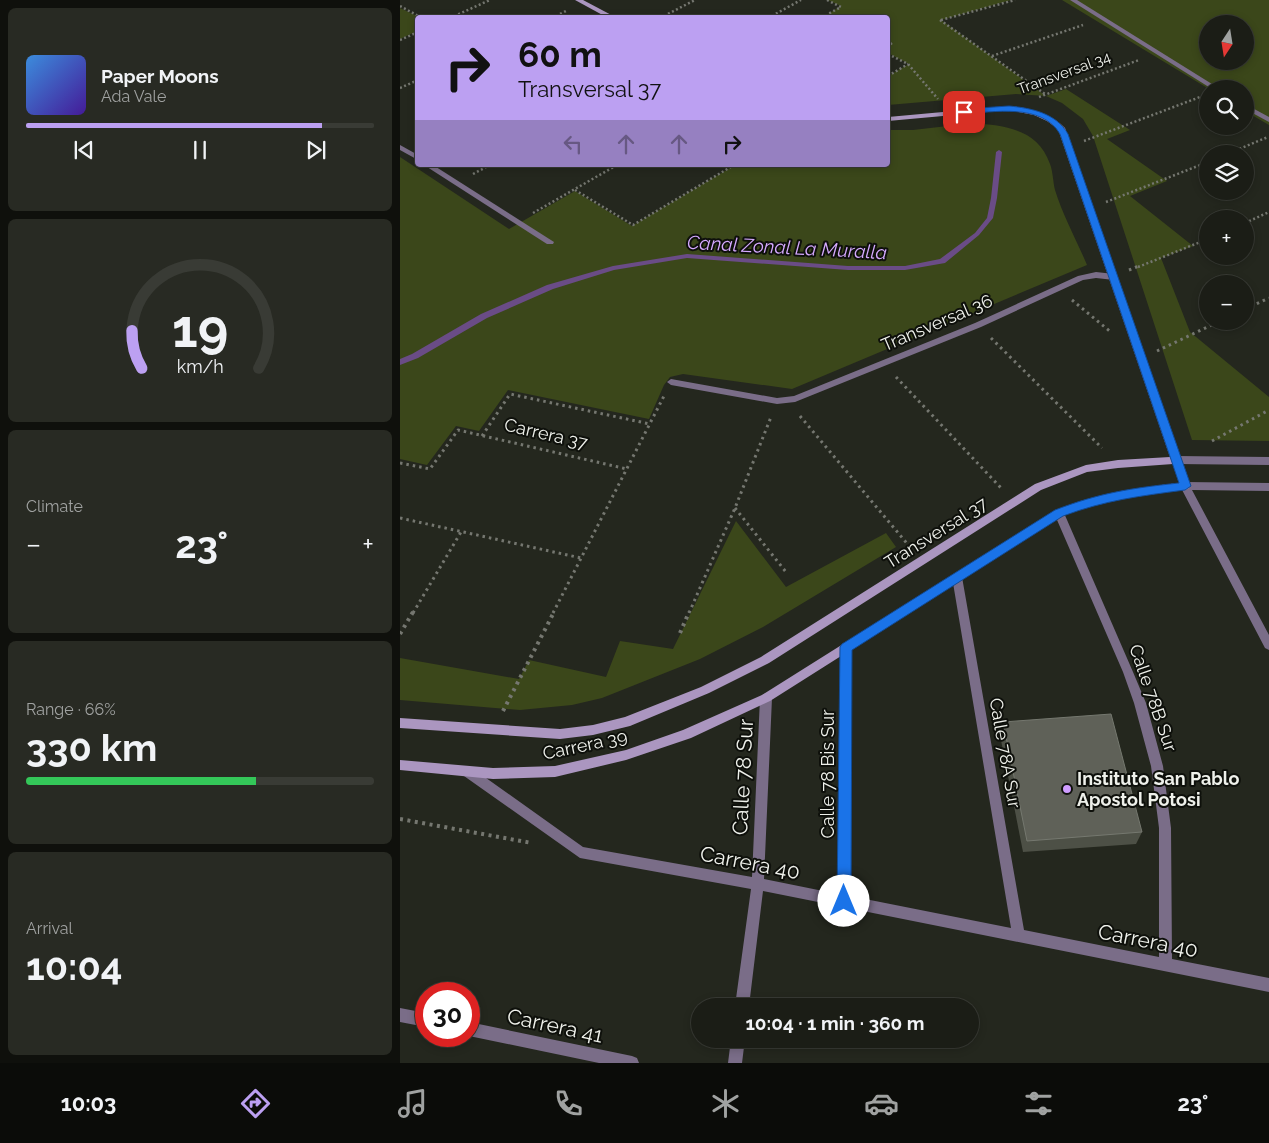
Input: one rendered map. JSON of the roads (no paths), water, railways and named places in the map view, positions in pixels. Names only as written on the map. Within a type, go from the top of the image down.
[{"type":"street","points":[[578,0],[608,15]]},
{"type":"street","points":[[1073,0],[1105,18],[1202,80]]},
{"type":"street","name":"Transversal 34","points":[[890,119],[1009,108],[1035,112],[1050,119],[1061,128],[1069,147],[1114,277]]},
{"type":"street","points":[[1254,111],[1269,120]]},
{"type":"street","points":[[400,147],[415,156]]},
{"type":"street","points":[[431,167],[550,242]]},
{"type":"street","name":"Transversal 36","points":[[671,382],[782,400],[795,399],[978,325],[1088,276],[1114,277]]},
{"type":"street","points":[[1114,277],[1185,486],[1269,645]]},
{"type":"street","points":[[1176,460],[1269,461]]},
{"type":"street","name":"Transversal 37","points":[[729,679],[765,660],[1038,487],[1086,469],[1118,464],[1176,460]]},
{"type":"street","points":[[766,698],[1059,513],[1120,494],[1185,486],[1269,487]]},
{"type":"street","name":"Calle 78B Sur","points":[[1059,513],[1128,672],[1140,703],[1158,766],[1165,828],[1166,965]]},
{"type":"street","name":"Calle 78A Sur","points":[[957,577],[1020,936]]},
{"type":"street","name":"Calle 78 Bis Sur","points":[[844,901],[846,647]]},
{"type":"street","name":"Carrera 39","points":[[400,723],[560,734],[593,730],[626,722],[729,679]]},
{"type":"street","name":"Carrera 39","points":[[400,765],[468,772],[514,774],[550,772],[639,752],[683,737],[766,698]]},
{"type":"street","name":"Calle 78 Sur","points":[[743,998],[758,884],[766,698]]},
{"type":"street","name":"Carrera 40","points":[[468,772],[580,852],[758,884],[1269,985]]},
{"type":"street","points":[[400,1015],[415,1018]]},
{"type":"street","name":"Carrera 41","points":[[480,1031],[632,1063]]},
{"type":"street","points":[[735,1063],[737,1048]]},
{"type":"waterway","name":"Canal Zonal La Muralla","points":[[400,362],[415,356],[484,316],[550,287],[613,268],[687,256],[848,268],[905,268],[942,261],[977,234],[990,218],[999,152]]},
{"type":"place","name":"Instituto San Pablo Apostol Potosi","points":[[1067,789]]}]
